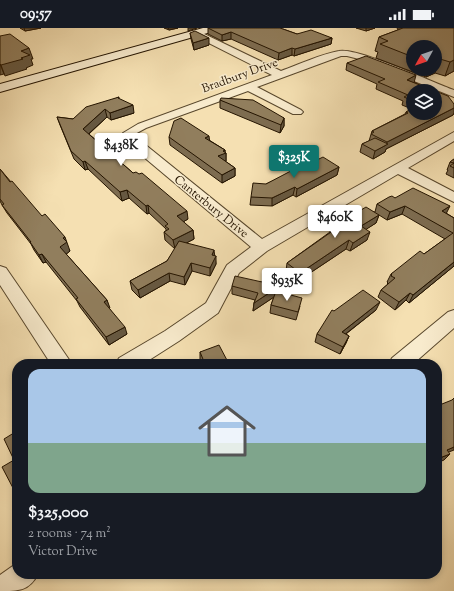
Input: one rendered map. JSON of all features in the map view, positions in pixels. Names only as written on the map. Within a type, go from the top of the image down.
[{"type":"main road","points":[[0,88],[214,28]]},
{"type":"street","points":[[196,33],[281,75]]},
{"type":"street","name":"Bradbury Drive","points":[[128,133],[142,126],[340,53],[347,53],[362,57],[452,91]]},
{"type":"street","points":[[249,87],[297,112]]},
{"type":"street","name":"Canterbury Drive","points":[[128,133],[130,140],[261,247]]},
{"type":"street","points":[[134,359],[172,336],[212,308],[232,269],[261,247],[454,136]]},
{"type":"street","points":[[399,169],[454,198]]},
{"type":"street","points":[[0,273],[59,359]]},
{"type":"street","points":[[405,359],[454,316]]},
{"type":"street","points":[[2,591],[18,579]]},
{"type":"building","points":[[208,28],[280,28],[297,34],[311,30],[332,38],[295,49],[292,48],[279,53],[231,32],[222,35]]},
{"type":"building","points":[[403,28],[454,28],[454,60],[450,62],[442,60],[442,40],[406,40],[406,54],[380,44],[388,41],[379,37]]},
{"type":"building","points":[[195,31],[209,38],[193,43],[190,33]]},
{"type":"building","points":[[10,34],[29,48],[21,51],[30,55],[21,58],[23,59],[1,65],[0,36]]},
{"type":"building","points":[[366,56],[406,71],[406,76],[414,76],[407,80],[417,84],[406,84],[406,94],[378,82],[385,79],[347,63]]},
{"type":"building","points":[[442,94],[448,96],[454,104],[454,108],[442,114]]},
{"type":"building","points":[[119,97],[118,98],[133,105],[110,113],[105,109],[83,129],[133,173],[142,173],[187,211],[177,216],[193,230],[173,240],[164,232],[169,229],[165,226],[168,224],[148,205],[146,206],[127,190],[120,192],[85,161],[83,162],[71,151],[57,117],[73,119],[86,107]]},
{"type":"building","points":[[221,98],[253,100],[284,118],[281,125],[220,100]]},
{"type":"building","points":[[406,114],[406,120],[430,120],[387,142],[371,134],[374,132],[372,131]]},
{"type":"building","points":[[181,118],[209,136],[205,138],[225,150],[223,151],[226,153],[218,156],[235,168],[222,175],[169,137],[174,121]]},
{"type":"building","points":[[375,138],[388,144],[375,151],[362,144]]},
{"type":"building","points":[[323,157],[339,167],[297,189],[295,187],[272,198],[251,197],[253,183],[266,184],[308,162],[311,163]]},
{"type":"building","points":[[0,169],[10,182],[12,181],[42,216],[45,214],[65,237],[63,238],[67,242],[60,247],[107,300],[104,302],[125,327],[106,337],[76,299],[78,298],[42,254],[39,255],[31,242],[2,205],[4,204],[0,199]]},
{"type":"building","points":[[413,188],[450,206],[442,211],[454,218],[454,262],[413,295],[410,293],[399,302],[381,290],[395,278],[391,276],[391,274],[420,251],[424,254],[453,233],[405,206],[390,212],[377,204],[392,196],[395,198]]},
{"type":"building","points":[[366,207],[379,215],[361,226],[370,232],[353,243],[349,240],[300,273],[287,263],[334,230],[331,228],[338,224],[335,223],[359,209],[361,210]]},
{"type":"building","points":[[179,241],[214,250],[212,255],[216,256],[210,268],[191,263],[184,277],[169,273],[138,290],[130,281],[167,261]]},
{"type":"building","points":[[235,276],[262,282],[265,276],[287,281],[254,303],[258,293],[232,286]]},
{"type":"building","points":[[363,290],[380,302],[342,332],[349,336],[343,347],[317,334],[332,310],[334,311]]},
{"type":"building","points":[[276,291],[302,298],[298,312],[271,305]]},
{"type":"building","points":[[219,345],[226,359],[203,359],[200,352]]},
{"type":"building","points":[[454,398],[454,447],[447,450],[450,454],[442,457],[442,404]]},
{"type":"building","points":[[12,434],[12,456],[4,439]]},
{"type":"building","points":[[12,461],[12,486],[2,467]]}]
